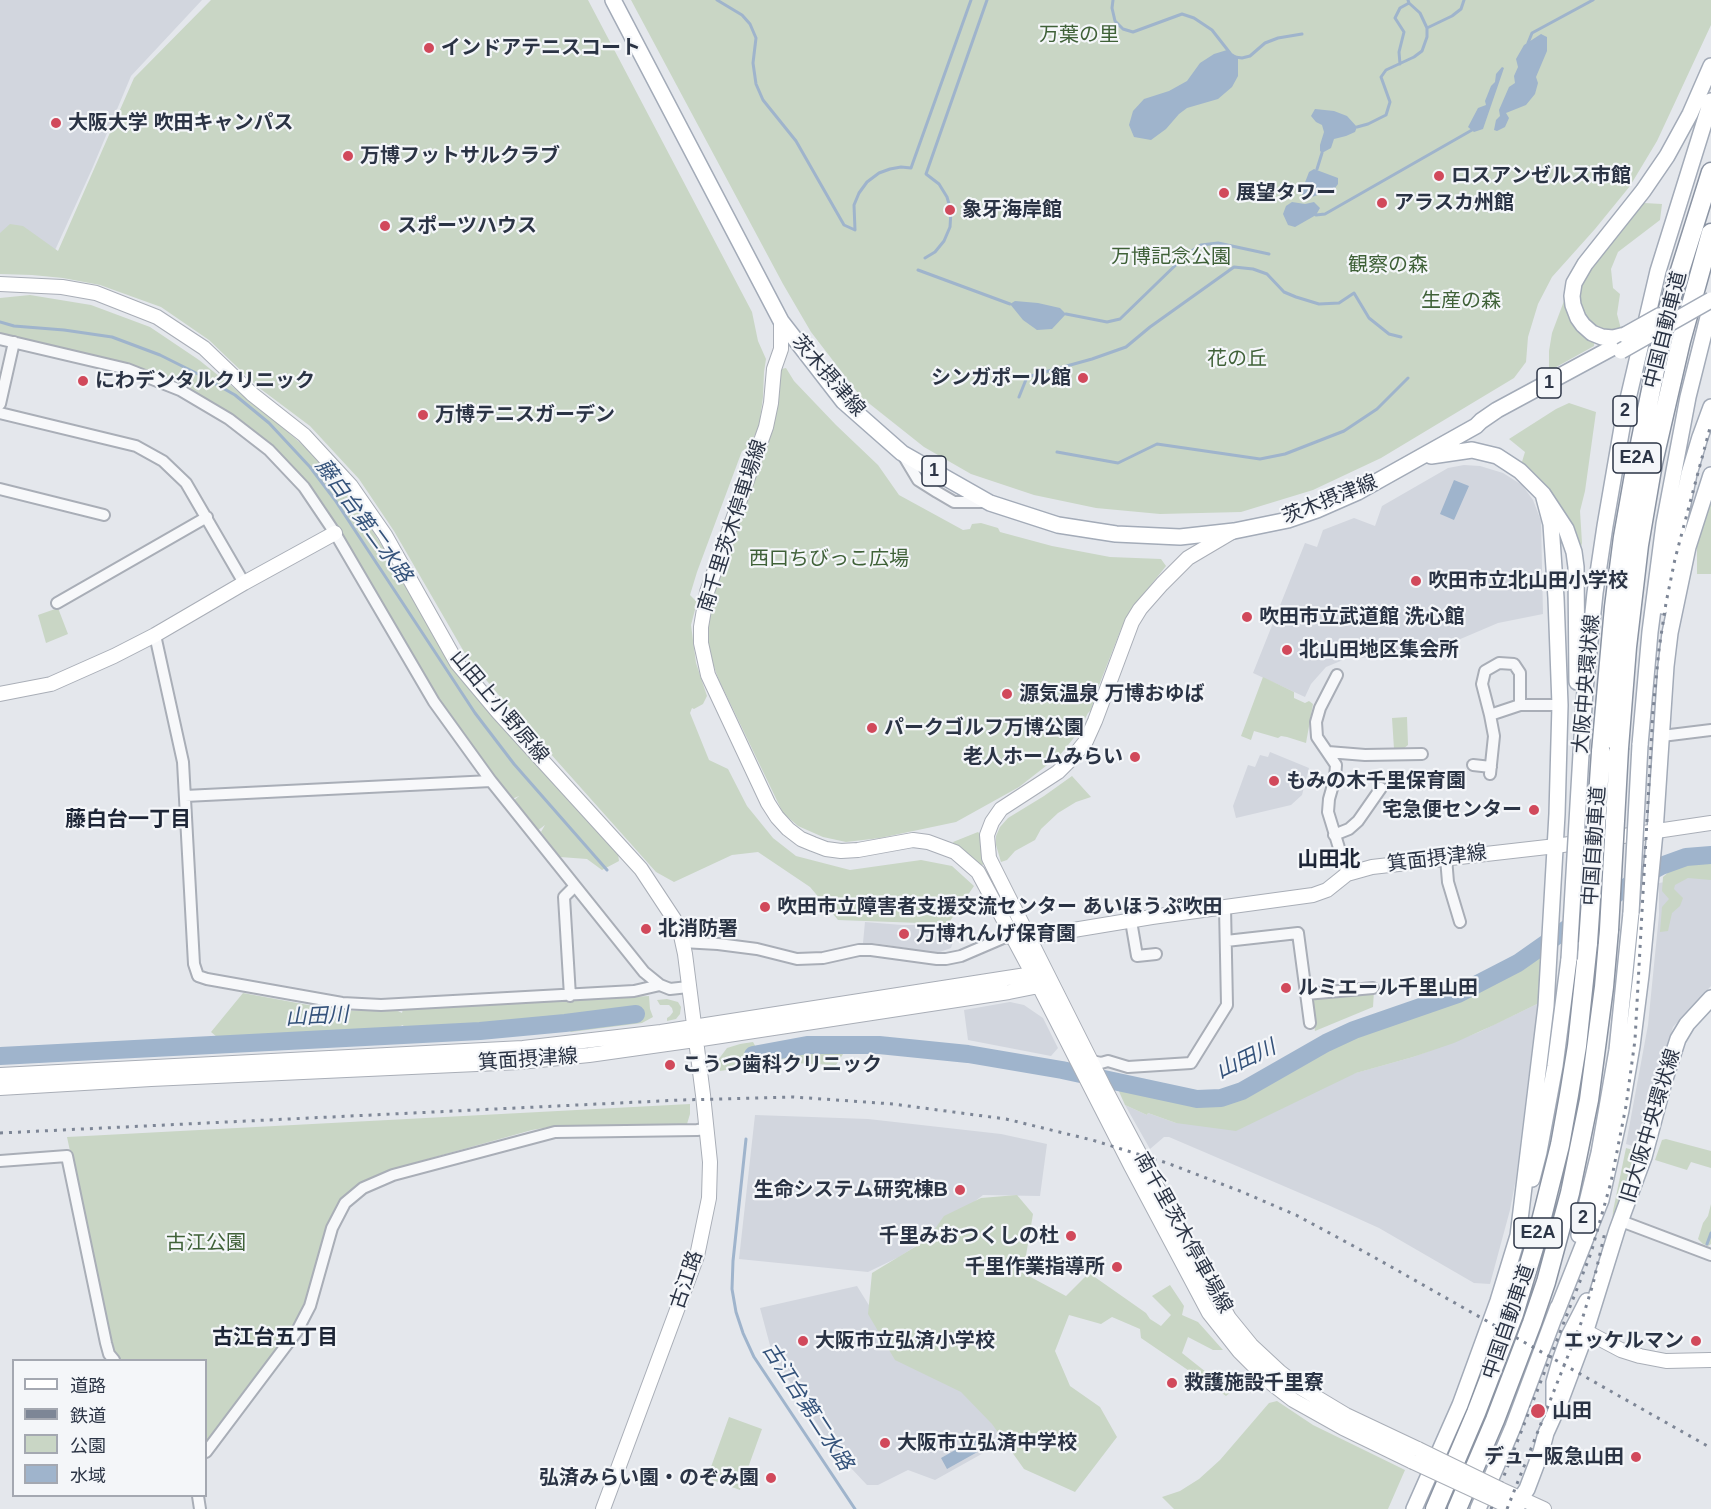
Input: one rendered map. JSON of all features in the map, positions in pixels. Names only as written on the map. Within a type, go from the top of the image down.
[{"type":"highway","name":"中国自動車道","points":[[1457,1509],[1495,1420],[1532,1323],[1562,1223],[1589,1100],[1610,930],[1610,750],[1614,607],[1623,537],[1667,312],[1711,172]]},
{"type":"highway","name":"中国自動車道","points":[[1435,1509],[1476,1413],[1514,1314],[1536,1241],[1560,1145],[1577,1046],[1610,750],[1653,463],[1683,332],[1711,233]]},
{"type":"main road","name":"茨木摂津線","points":[[613,0],[781,321],[843,401],[902,453],[990,502],[1058,525],[1116,534],[1180,537],[1234,531],[1317,510],[1358,492],[1476,426],[1497,410],[1623,343],[1711,302]]},
{"type":"main road","points":[[1711,66],[1690,114],[1666,156],[1642,191],[1585,264],[1575,283],[1572,296],[1573,305],[1583,325],[1592,333],[1623,343],[1659,316],[1666,315],[1711,290]]},
{"type":"main road","name":"大阪中央環状線","points":[[1414,1509],[1460,1405],[1498,1301],[1518,1236],[1539,1152],[1562,1019],[1569,959],[1582,729],[1595,592],[1605,526],[1624,416],[1658,271],[1711,102]]},
{"type":"main road","name":"山田上小野原線","points":[[0,284],[62,287],[96,294],[157,317],[204,348],[252,394],[304,435],[351,486],[385,535],[457,663],[498,712],[642,869],[680,931],[694,1034]]},
{"type":"main road","name":"2","points":[[1555,1316],[1575,1249],[1599,1153],[1617,1050],[1631,913],[1640,745],[1650,632],[1664,524],[1688,397],[1711,302]]},
{"type":"main road","name":"南千里茨木停車場線","points":[[781,321],[781,349],[774,369],[766,428],[707,592],[703,610],[701,643],[708,675],[768,802],[788,829],[801,839],[813,844],[826,849],[842,851],[913,840],[941,845],[955,852],[978,872],[1013,937]]},
{"type":"main road","points":[[1643,706],[1681,508],[1697,444],[1711,407]]},
{"type":"main road","points":[[1420,458],[1472,450],[1497,456],[1520,471],[1543,494],[1566,529],[1572,542],[1576,561],[1577,687],[1582,729]]},
{"type":"main road","name":"2","points":[[1478,1509],[1513,1426],[1601,1200],[1608,1175],[1622,1110],[1640,987],[1653,849],[1666,666],[1676,601],[1688,547],[1711,475]]},
{"type":"main road","points":[[1518,1236],[1540,1065],[1556,846],[1560,705],[1558,647],[1551,524],[1543,494]]},
{"type":"main road","points":[[1040,979],[1029,937],[989,858],[987,835],[992,822],[1001,809],[1058,772],[1086,741],[1132,622],[1140,609],[1188,558],[1234,531]]},
{"type":"main road","points":[[0,694],[51,684],[114,656],[335,533]]},
{"type":"main road","name":"箕面摂津線","points":[[1013,937],[1029,937],[1317,894],[1327,890],[1347,874],[1372,867],[1556,846],[1711,823]]},
{"type":"main road","points":[[1013,937],[1040,979]]},
{"type":"main road","name":"南千里茨木停車場線","points":[[1040,979],[1085,1062],[1103,1084],[1221,1305],[1251,1345],[1301,1388],[1415,1456]]},
{"type":"main road","name":"箕面摂津線","points":[[0,1088],[520,1062],[589,1055],[694,1034],[1040,979]]},
{"type":"main road","name":"旧大阪中央環状線","points":[[1517,1505],[1527,1489],[1552,1416],[1554,1382],[1567,1341],[1582,1323],[1606,1264],[1646,1151],[1678,1039],[1686,1024],[1711,998]]},
{"type":"main road","name":"箕面摂津線","points":[[0,1075],[524,1048],[694,1034]]},
{"type":"main road","name":"古江路","points":[[603,1509],[697,1256],[709,1198],[710,1162],[707,1128],[694,1034]]},
{"type":"main road","name":"南千里茨木停車場線","points":[[1085,1062],[1087,1082],[1209,1313],[1239,1351],[1271,1383],[1293,1400],[1343,1428],[1415,1456],[1517,1505],[1544,1509]]},
{"type":"main road","points":[[1582,1323],[1622,1350],[1640,1356],[1666,1361],[1711,1359]]},
{"type":"street","points":[[0,339],[127,369],[180,390],[229,419],[269,450],[304,487],[335,533],[434,702],[491,781],[644,972],[660,985],[670,989],[688,987]]},
{"type":"street","points":[[0,404],[14,342]]},
{"type":"street","points":[[0,413],[136,446],[163,461],[186,483],[244,583]]},
{"type":"street","points":[[0,489],[104,515]]},
{"type":"street","points":[[57,603],[207,517]]},
{"type":"street","points":[[155,635],[183,762],[194,964],[198,976],[342,1003],[381,1005],[570,996],[634,991],[660,985]]},
{"type":"street","points":[[1473,765],[1490,771],[1494,736],[1482,684],[1485,671],[1499,663],[1514,664],[1520,673],[1520,705]]},
{"type":"street","points":[[1336,675],[1320,708],[1316,722],[1317,737],[1336,765],[1328,812],[1347,874]]},
{"type":"street","points":[[1491,716],[1520,705],[1560,705]]},
{"type":"street","points":[[1662,736],[1711,730]]},
{"type":"street","points":[[1328,752],[1365,755],[1422,754]]},
{"type":"street","points":[[185,796],[491,781]]},
{"type":"street","points":[[1334,835],[1349,829],[1358,821],[1381,788]]},
{"type":"street","points":[[1446,858],[1448,882],[1460,922]]},
{"type":"street","points":[[570,996],[564,897],[575,886]]},
{"type":"street","points":[[1085,1062],[1108,1062],[1128,1067],[1191,1063],[1227,1005],[1225,908]]},
{"type":"street","points":[[1131,921],[1137,956],[1156,954]]},
{"type":"street","points":[[1226,941],[1298,933],[1310,1023]]},
{"type":"street","points":[[682,942],[756,949],[797,959],[823,958],[859,950],[872,950],[946,959],[961,956],[1003,938],[1013,937]]},
{"type":"street","points":[[1306,994],[1373,988]]},
{"type":"street","points":[[207,1451],[297,1331],[310,1306],[332,1228],[345,1203],[363,1188],[393,1175],[555,1132],[707,1128]]},
{"type":"street","points":[[0,1161],[67,1156],[106,1343],[113,1359]]},
{"type":"street","points":[[1621,1221],[1711,1255]]},
{"type":"shaded area","name":"大阪大学 吹田キャンパス","points":[[0,0],[202,0],[131,76],[51,259],[0,255]]},
{"type":"shaded area","name":"吹田市立北山田小学校","points":[[1464,465],[1480,466],[1503,473],[1522,485],[1533,500],[1541,521],[1543,614],[1498,623],[1444,646],[1414,650],[1413,653],[1357,658],[1354,654],[1349,653],[1343,660],[1326,667],[1311,684],[1305,697],[1253,673],[1305,543],[1317,547],[1323,530],[1354,518],[1375,526],[1382,506],[1448,468]]},
{"type":"shaded area","name":"もみの木千里保育園","points":[[1270,752],[1309,768],[1302,795],[1291,805],[1236,818],[1233,806],[1248,765],[1255,767],[1260,755],[1268,757]]},
{"type":"shaded area","points":[[1711,875],[1711,986],[1673,1027],[1640,1148],[1626,1144],[1648,1025],[1659,915],[1659,883]]},
{"type":"shaded area","name":"万博れんげ保育園","points":[[865,922],[936,925],[953,942],[951,948],[937,953],[863,943]]},
{"type":"shaded area","points":[[1010,1002],[1024,1005],[1043,1018],[1058,1048],[1051,1056],[968,1040],[964,1010]]},
{"type":"shaded area","points":[[1539,1003],[1516,1178],[1490,1284],[1474,1283],[1379,1228],[1169,1137],[1164,1137],[1150,1149],[1125,1105],[1147,1115],[1148,1113],[1176,1123],[1413,1057],[1479,1032]]},
{"type":"shaded area","points":[[755,1115],[868,1119],[1001,1134],[1047,1144],[1040,1196],[983,1195],[925,1240],[899,1257],[868,1272],[739,1259]]},
{"type":"shaded area","points":[[857,1286],[875,1315],[1021,1432],[935,1480],[908,1470],[878,1485],[867,1485],[834,1450],[778,1364],[771,1349],[760,1308]]},
{"type":"green space","points":[[211,0],[588,0],[752,312],[758,341],[766,359],[759,427],[748,448],[742,451],[690,595],[697,602],[691,625],[696,663],[707,696],[703,704],[692,708],[690,713],[709,760],[728,769],[747,806],[773,838],[796,856],[850,870],[921,860],[952,866],[974,886],[948,924],[838,920],[810,887],[758,852],[732,855],[674,882],[656,872],[467,657],[394,531],[359,479],[310,426],[258,387],[209,340],[161,307],[100,285],[63,278],[0,274],[0,233],[10,224],[23,226],[58,251],[134,78]]},
{"type":"green space","name":"万博記念公園","points":[[631,0],[1711,0],[1711,25],[1657,141],[1630,186],[1552,277],[1538,304],[1528,337],[1526,362],[1514,378],[1381,458],[1313,490],[1241,512],[1160,514],[1096,508],[1034,495],[971,474],[924,447],[861,397],[811,332],[783,284]]},
{"type":"green space","points":[[1644,203],[1662,204],[1660,220],[1618,252],[1611,269],[1613,288],[1620,294],[1617,314],[1621,329],[1615,331],[1600,329],[1586,320],[1578,297],[1581,283],[1592,263]]},
{"type":"green space","points":[[30,295],[91,305],[150,327],[199,360],[321,461],[350,493],[455,667],[617,847],[619,861],[602,870],[587,859],[560,857],[541,832],[545,825],[537,831],[512,802],[519,796],[512,799],[495,779],[439,700],[325,506],[308,483],[272,447],[232,414],[182,384],[128,364],[0,333],[0,298]]},
{"type":"green space","points":[[1564,301],[1594,338],[1594,346],[1549,371],[1552,333]]},
{"type":"green space","name":"西口ちびっこ広場","points":[[786,368],[794,381],[878,465],[899,495],[963,530],[970,529],[972,524],[981,523],[998,528],[1000,532],[1052,546],[1110,557],[1161,559],[1166,566],[1130,611],[1091,710],[1077,734],[1060,755],[1019,787],[956,822],[880,838],[846,842],[823,837],[798,826],[783,813],[718,678],[711,658],[707,630],[712,598],[781,369]]},
{"type":"green space","points":[[1569,403],[1596,412],[1580,511],[1582,543],[1580,551],[1568,519],[1540,480],[1521,465],[1525,452],[1509,439]]},
{"type":"green space","points":[[1711,497],[1711,574],[1697,574],[1697,535]]},
{"type":"green space","points":[[58,608],[68,634],[46,643],[38,615]]},
{"type":"green space","points":[[1263,677],[1294,692],[1294,698],[1313,704],[1306,743],[1254,731],[1251,740],[1241,736]]},
{"type":"green space","points":[[1407,717],[1408,745],[1402,750],[1394,749],[1392,718]]},
{"type":"green space","points":[[1072,776],[1091,797],[1076,802],[1058,813],[1041,829],[1035,840],[1001,862],[996,845],[996,836],[1000,827],[1008,818]]},
{"type":"green space","points":[[978,832],[981,835],[980,843],[984,864],[980,866],[953,842]]},
{"type":"green space","points":[[1687,863],[1711,864],[1711,880],[1688,878],[1675,885],[1674,889],[1683,898],[1680,906],[1672,913],[1668,931],[1660,932],[1662,907],[1669,899],[1662,891],[1663,877],[1672,869]]},
{"type":"green space","points":[[1543,953],[1539,1003],[1454,1043],[1356,1073],[1236,1131],[1176,1123],[1148,1113],[1147,1115],[1125,1105],[1117,1087],[1196,1103],[1214,1104],[1230,1101],[1338,1043],[1448,1003],[1507,975]]},
{"type":"green space","points":[[1374,991],[1373,1007],[1315,1031],[1310,996]]},
{"type":"green space","points":[[243,993],[341,1011],[394,1009],[402,1013],[403,1009],[649,996],[653,1017],[642,1023],[571,1032],[564,1027],[567,1018],[588,1015],[481,1024],[404,1028],[403,1025],[393,1029],[217,1037],[211,1032]]},
{"type":"green space","points":[[667,999],[678,1002],[681,1007],[676,1019],[667,1021],[673,1012],[672,1008],[669,1005],[660,1005],[657,1000]]},
{"type":"green space","points":[[838,1040],[845,1051],[836,1065],[794,1063],[788,1058],[760,1064],[749,1060],[740,1068],[720,1071],[718,1060],[727,1048],[740,1044],[753,1042],[758,1051],[805,1049]]},
{"type":"green space","name":"古江公園","points":[[690,1104],[687,1124],[555,1126],[532,1130],[392,1169],[359,1183],[340,1200],[326,1226],[306,1304],[293,1329],[207,1443],[207,1359],[118,1359],[115,1354],[67,1137]]},
{"type":"green space","points":[[1666,1139],[1711,1151],[1711,1168],[1691,1162],[1687,1170],[1655,1160],[1662,1140]]},
{"type":"green space","points":[[1626,1148],[1640,1152],[1612,1222],[1613,1211]]},
{"type":"green space","points":[[1017,1195],[1033,1214],[1023,1273],[1066,1296],[1089,1273],[1161,1326],[1171,1315],[1152,1296],[1170,1285],[1184,1306],[1182,1315],[1198,1322],[1223,1350],[1213,1350],[1188,1337],[1182,1353],[1231,1392],[1226,1396],[1141,1338],[1140,1329],[1112,1317],[1101,1324],[1069,1315],[1055,1351],[1070,1386],[1100,1407],[1117,1437],[1075,1492],[1024,1469],[992,1424],[961,1392],[895,1360],[868,1314],[872,1273],[928,1239],[944,1216],[981,1198]]},
{"type":"green space","points":[[1711,1204],[1711,1244],[1708,1246],[1698,1239]]},
{"type":"green space","points":[[1277,1401],[1313,1425],[1405,1470],[1388,1509],[1174,1509],[1162,1497],[1180,1491],[1199,1479],[1220,1460],[1269,1403]]},
{"type":"green space","points":[[729,1417],[762,1429],[740,1490],[707,1478]]},
{"type":"water","points":[[1541,34],[1547,37],[1547,51],[1536,77],[1538,83],[1535,94],[1526,105],[1506,113],[1509,118],[1505,127],[1494,130],[1496,120],[1500,116],[1499,110],[1509,87],[1515,83],[1514,76],[1518,67],[1516,59],[1524,45]]},
{"type":"water","points":[[1227,50],[1238,57],[1238,76],[1232,87],[1218,99],[1187,108],[1151,140],[1134,137],[1129,125],[1133,111],[1144,99],[1169,91],[1187,81],[1200,63],[1214,54]]},
{"type":"water","points":[[1502,67],[1504,68],[1483,129],[1474,132],[1468,127],[1478,108],[1486,105],[1485,101],[1495,82],[1496,74]]},
{"type":"water","points":[[1315,109],[1334,111],[1347,116],[1357,127],[1355,132],[1334,139],[1331,148],[1322,153],[1320,145],[1324,132],[1322,125],[1311,116]]},
{"type":"water","points":[[1314,169],[1338,178],[1338,184],[1332,192],[1307,199],[1301,193],[1309,172]]},
{"type":"water","points":[[1292,202],[1305,204],[1314,202],[1320,208],[1316,215],[1295,227],[1288,225],[1283,214],[1286,206]]},
{"type":"water","points":[[1015,301],[1060,308],[1066,314],[1052,329],[1037,330],[1023,320],[1010,304]]},
{"type":"water","points":[[1454,480],[1469,486],[1454,520],[1440,514]]},
{"type":"water","points":[[975,1439],[981,1450],[947,1469],[941,1458]]},
{"type":"waterway","points":[[717,0],[742,15],[750,24],[756,38],[753,63],[756,84],[763,100],[796,141],[844,225],[855,230],[854,205],[867,182],[879,173],[890,169],[911,168],[971,0]]},
{"type":"waterway","points":[[925,258],[935,252],[944,241],[950,227],[951,211],[947,197],[939,184],[926,174],[987,0]]},
{"type":"waterway","points":[[1113,0],[1115,21],[1123,29],[1133,32],[1182,14],[1194,18],[1212,30],[1230,53]]},
{"type":"waterway","points":[[1357,127],[1386,115],[1390,102],[1381,77],[1386,70],[1422,51],[1427,37],[1427,28],[1420,13],[1408,0]]},
{"type":"waterway","points":[[1427,28],[1452,16],[1461,9],[1464,0]]},
{"type":"waterway","points":[[1528,43],[1532,33],[1593,0]]},
{"type":"waterway","points":[[1400,64],[1399,52],[1404,32],[1395,18],[1400,8],[1409,3]]},
{"type":"waterway","points":[[1235,57],[1250,56],[1265,43],[1278,38],[1302,34]]},
{"type":"waterway","points":[[1316,215],[1325,214],[1472,130]]},
{"type":"waterway","points":[[1317,169],[1322,153]]},
{"type":"waterway","points":[[1066,314],[1107,322],[1120,319],[1187,254],[1201,245],[1218,243],[1269,254]]},
{"type":"waterway","points":[[1019,397],[1027,377],[1126,347],[1234,267],[1253,269],[1267,274],[1284,292],[1319,304],[1339,303],[1354,293],[1369,318],[1389,334],[1401,337]]},
{"type":"waterway","points":[[918,270],[1010,304]]},
{"type":"waterway","name":"藤白台第二水路","points":[[0,322],[14,326],[112,337],[160,355],[235,395],[269,423],[310,467],[335,500],[475,713],[514,764],[607,870]]},
{"type":"waterway","points":[[1057,452],[1118,463],[1157,444],[1260,459],[1285,454],[1344,431],[1377,409],[1408,378]]},
{"type":"waterway","name":"山田川","points":[[753,1055],[807,1045],[879,1045],[968,1054],[1062,1070],[1197,1099],[1221,1098],[1242,1091],[1326,1043],[1354,1030],[1458,994],[1518,963],[1639,878],[1661,866],[1686,857],[1711,855]]},
{"type":"waterway","name":"山田川","points":[[0,1056],[480,1031],[636,1014]]},
{"type":"waterway","name":"古江台第二水路","points":[[746,1139],[733,1261],[732,1289],[736,1312],[754,1357],[855,1509]]},
{"type":"waterway","points":[[1707,1244],[1711,1233]]},
{"type":"railway","points":[[1491,1509],[1591,1253],[1611,1182],[1626,1106],[1635,1040],[1653,710],[1659,649],[1675,559],[1711,424]]},
{"type":"railway","points":[[0,1133],[681,1100],[794,1097],[893,1104],[1006,1119],[1092,1140],[1167,1163],[1296,1215],[1711,1448]]},
{"type":"railway","points":[[1507,1509],[1581,1323],[1605,1232]]},
{"type":"place","name":"インドアテニスコート","points":[[429,48]]},
{"type":"place","name":"大阪大学 吹田キャンパス","points":[[56,123]]},
{"type":"place","name":"万博フットサルクラブ","points":[[348,156]]},
{"type":"place","name":"ロスアンゼルス市館","points":[[1439,176]]},
{"type":"place","name":"展望タワー","points":[[1224,193]]},
{"type":"place","name":"アラスカ州館","points":[[1382,203]]},
{"type":"place","name":"象牙海岸館","points":[[950,210]]},
{"type":"place","name":"スポーツハウス","points":[[385,226]]},
{"type":"place","name":"シンガポール館","points":[[1083,378]]},
{"type":"place","name":"にわデンタルクリニック","points":[[83,381]]},
{"type":"place","name":"万博テニスガーデン","points":[[423,415]]},
{"type":"place","name":"吹田市立北山田小学校","points":[[1416,581]]},
{"type":"place","name":"吹田市立武道館 洗心館","points":[[1247,617]]},
{"type":"place","name":"北山田地区集会所","points":[[1287,650]]},
{"type":"place","name":"源気温泉 万博おゆば","points":[[1007,694]]},
{"type":"place","name":"パークゴルフ万博公園","points":[[872,728]]},
{"type":"place","name":"老人ホームみらい","points":[[1135,757]]},
{"type":"place","name":"もみの木千里保育園","points":[[1274,781]]},
{"type":"place","name":"宅急便センター","points":[[1534,810]]},
{"type":"place","name":"吹田市立障害者支援交流センター あいほうぷ吹田","points":[[765,907]]},
{"type":"place","name":"北消防署","points":[[646,929]]},
{"type":"place","name":"万博れんげ保育園","points":[[904,934]]},
{"type":"place","name":"ルミエール千里山田","points":[[1286,988]]},
{"type":"place","name":"こうつ歯科クリニック","points":[[670,1065]]},
{"type":"place","name":"生命システム研究棟B","points":[[960,1190]]},
{"type":"place","name":"千里みおつくしの杜","points":[[1071,1236]]},
{"type":"place","name":"千里作業指導所","points":[[1117,1267]]},
{"type":"place","name":"大阪市立弘済小学校","points":[[803,1341]]},
{"type":"place","name":"エッケルマン","points":[[1696,1341]]},
{"type":"place","name":"救護施設千里寮","points":[[1172,1383]]},
{"type":"place","name":"山田","points":[[1538,1411]]},
{"type":"place","name":"大阪市立弘済中学校","points":[[885,1443]]},
{"type":"place","name":"デュー阪急山田","points":[[1636,1457]]},
{"type":"place","name":"弘済みらい園・のぞみ園","points":[[771,1478]]},
{"type":"district","name":"藤白台一丁目","points":[[128,820]]},
{"type":"district","name":"山田北","points":[[1329,860]]},
{"type":"district","name":"古江台五丁目","points":[[275,1338]]},
{"type":"park label","name":"万葉の里","points":[[1079,35]]},
{"type":"park label","name":"観察の森","points":[[1388,265]]},
{"type":"park label","name":"生産の森","points":[[1461,301]]},
{"type":"park label","name":"花の丘","points":[[1237,359]]}]
